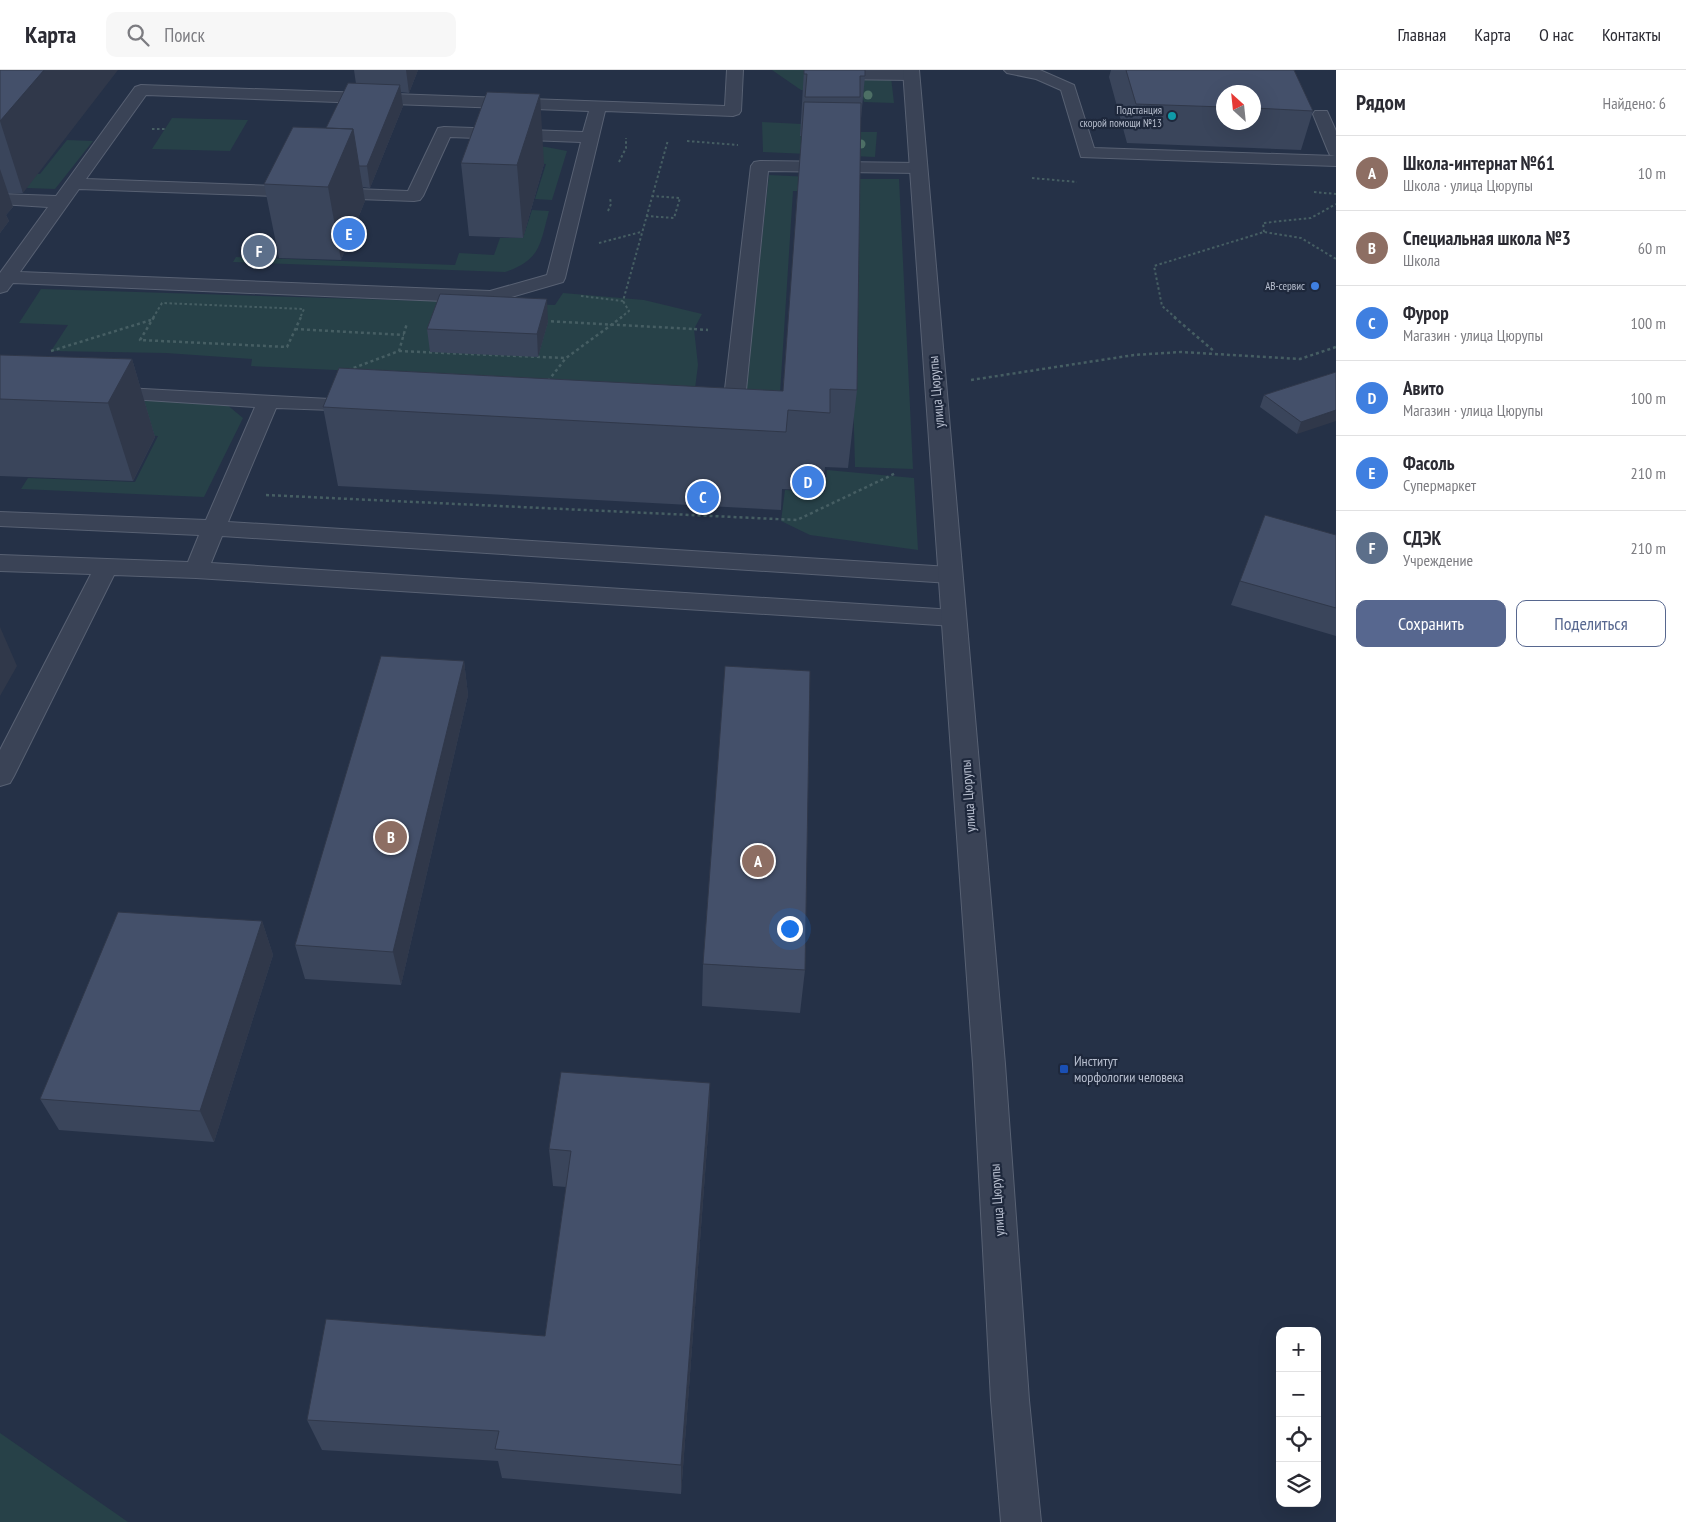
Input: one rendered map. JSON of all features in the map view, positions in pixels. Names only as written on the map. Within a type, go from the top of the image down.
[{"type":"street","points":[[4,282],[142,90],[733,111],[734,70]]},
{"type":"street","points":[[831,70],[836,74],[911,72]]},
{"type":"street","points":[[1012,70],[1028,70],[1068,88],[1087,152],[1336,161]]},
{"type":"street","name":"улица Цюрупы","points":[[911,72],[989,1064],[1010,1400],[1021,1522]]},
{"type":"street","points":[[4,282],[491,297],[556,278],[598,106]]},
{"type":"street","points":[[1321,114],[1336,151]]},
{"type":"street","points":[[73,184],[414,196],[444,132],[590,137]]},
{"type":"street","points":[[702,419],[732,420],[760,166],[918,168]]},
{"type":"street","points":[[0,199],[60,202]]},
{"type":"street","points":[[89,393],[376,405]]},
{"type":"street","points":[[196,570],[268,401]]},
{"type":"street","points":[[0,519],[214,528],[950,575]]},
{"type":"street","points":[[0,563],[196,570],[954,618]]},
{"type":"street","points":[[0,776],[106,567]]},
{"type":"path","points":[[546,384],[566,358],[629,311],[624,301],[646,216],[667,140],[676,140]]},
{"type":"path","points":[[685,141],[740,145]]},
{"type":"path","points":[[646,216],[674,218],[680,198],[652,196]]},
{"type":"path","points":[[1264,232],[1263,223],[1311,218],[1336,204]]},
{"type":"path","points":[[564,246],[578,247],[642,232]]},
{"type":"path","points":[[1216,352],[1162,306],[1154,266],[1264,232],[1301,238],[1336,259]]},
{"type":"path","points":[[399,351],[415,294]]},
{"type":"path","points":[[573,295],[624,301]]},
{"type":"path","points":[[162,303],[304,309],[287,347],[140,340],[152,320],[162,303]]},
{"type":"path","points":[[51,351],[152,320]]},
{"type":"path","points":[[611,324],[694,329]]},
{"type":"path","points":[[295,329],[404,335]]},
{"type":"path","points":[[936,386],[1125,356],[1181,352],[1216,352],[1263,358],[1300,359],[1336,348]]},
{"type":"path","points":[[346,371],[399,351],[566,358]]},
{"type":"path","points":[[264,494],[796,520],[896,473]]},
{"type":"green space","points":[[772,70],[828,70],[891,77],[894,103],[864,102],[861,93],[801,90]]},
{"type":"green space","points":[[172,118],[248,120],[230,151],[152,149]]},
{"type":"green space","points":[[762,122],[801,124],[800,136],[860,139],[861,132],[877,132],[875,157],[763,152]]},
{"type":"green space","points":[[67,140],[93,141],[55,189],[0,187],[0,172],[40,174]]},
{"type":"green space","points":[[517,145],[567,151],[552,200],[535,199],[546,164],[477,161]]},
{"type":"green space","points":[[769,175],[852,179],[852,193],[793,191],[777,440],[740,439]]},
{"type":"green space","points":[[855,179],[899,179],[913,469],[855,467],[853,392]]},
{"type":"green space","points":[[532,210],[549,211],[541,242],[526,262],[505,272],[233,262],[236,257],[455,265],[459,253],[494,255],[500,238],[523,238]]},
{"type":"green space","points":[[41,289],[555,305],[563,293],[644,300],[702,314],[694,329],[698,365],[692,412],[509,378],[251,366],[252,359],[166,353],[51,351],[68,325],[19,323]]},
{"type":"green space","points":[[82,397],[226,404],[243,418],[204,497],[21,489],[28,478],[135,482],[158,436],[60,431]]},
{"type":"green space","points":[[827,470],[914,478],[918,550],[810,535],[781,521],[785,490],[825,492]]},
{"type":"green space","points":[[0,1433],[128,1522],[0,1522]]},
{"type":"building","points":[[0,70],[44,70],[0,121]]},
{"type":"building","points":[[804,70],[865,70],[865,76],[860,76],[860,97],[805,97],[807,74],[804,74]]},
{"type":"building","points":[[1126,70],[1294,70],[1313,111],[1261,108],[1261,85],[1216,85],[1216,107],[1136,104]]},
{"type":"building","points":[[348,83],[400,85],[367,166],[359,166],[353,129],[326,128]]},
{"type":"building","points":[[487,92],[540,94],[517,165],[461,163]]},
{"type":"building","points":[[804,102],[861,103],[857,390],[830,389],[830,413],[788,410],[786,432],[323,407],[339,368],[783,391]]},
{"type":"building","points":[[293,127],[353,129],[328,187],[264,184]]},
{"type":"building","points":[[440,294],[547,299],[537,334],[427,329]]},
{"type":"building","points":[[0,355],[132,359],[108,403],[0,399]]},
{"type":"building","points":[[1336,372],[1336,410],[1301,422],[1264,395]]},
{"type":"building","points":[[1265,515],[1336,535],[1336,608],[1240,581]]},
{"type":"building","points":[[381,656],[464,661],[393,952],[295,945]]},
{"type":"building","points":[[725,666],[810,671],[805,970],[703,964]]},
{"type":"building","points":[[118,912],[262,921],[200,1111],[40,1099]]},
{"type":"building","points":[[561,1072],[710,1083],[681,1465],[495,1449],[499,1431],[307,1420],[326,1319],[545,1336],[571,1151],[549,1149]]},
{"type":"place","name":"Подстанция скорой помощи №13","points":[[1172,116]]},
{"type":"place","name":"Фасоль","points":[[349,234]]},
{"type":"place","name":"СДЭК","points":[[259,251]]},
{"type":"place","name":"АВ-сервис","points":[[1315,286]]},
{"type":"place","name":"Авито","points":[[808,482]]},
{"type":"place","name":"Фурор","points":[[703,497]]},
{"type":"place","name":"Специальная школа №3","points":[[391,837]]},
{"type":"place","name":"Школа-интернат №61","points":[[758,861]]},
{"type":"place","name":"Институт морфологии человека","points":[[1064,1069]]}]
